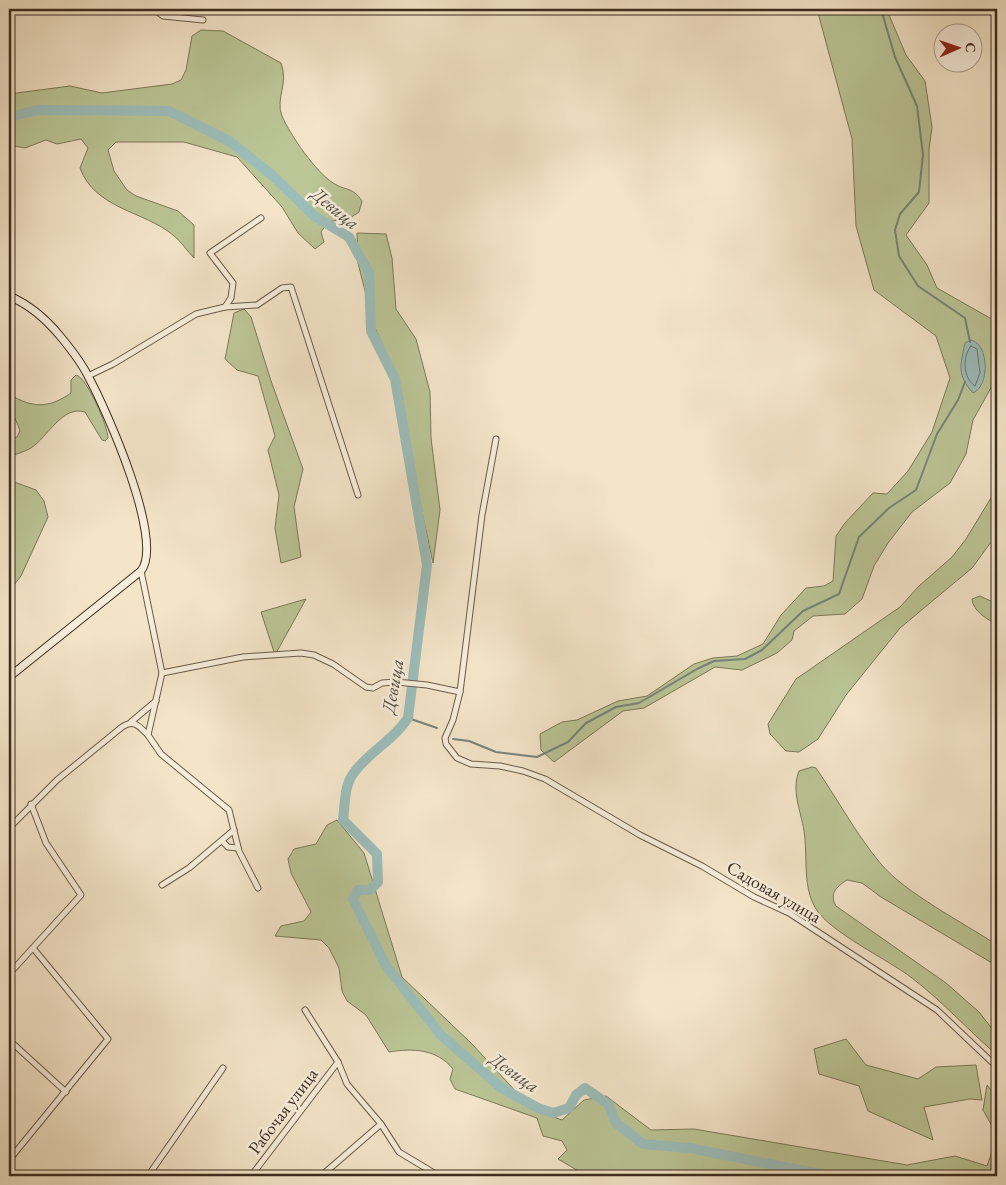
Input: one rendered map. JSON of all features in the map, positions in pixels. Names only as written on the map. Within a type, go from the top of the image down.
[{"type":"street","points":[[154,9],[163,16],[203,20]]},
{"type":"street","points":[[225,307],[231,298],[233,284],[210,252],[261,218]]},
{"type":"street","points":[[88,376],[113,364],[196,314],[225,307],[258,305],[282,288],[291,286],[358,495]]},
{"type":"street","points":[[9,296],[36,312],[49,324],[88,376],[120,447],[137,496],[148,550],[147,561],[141,571],[9,677]]},
{"type":"street","name":"Садовая улица","points":[[496,439],[482,515],[460,692],[453,720],[445,738],[451,752],[464,762],[519,770],[545,779],[640,835],[702,866],[754,897],[789,913],[937,1010],[951,1021],[997,1067]]},
{"type":"street","points":[[141,571],[162,673],[148,735]]},
{"type":"street","points":[[162,673],[242,657],[301,653],[314,655],[333,664],[366,687],[373,688],[382,683],[396,682],[427,685],[460,692]]},
{"type":"street","points":[[9,828],[57,780],[156,700]]},
{"type":"street","points":[[131,722],[148,735],[161,754],[229,810],[238,848],[258,888]]},
{"type":"street","points":[[9,974],[81,895],[46,843],[32,804]]},
{"type":"street","points":[[162,885],[189,868],[234,830]]},
{"type":"street","points":[[222,841],[228,847],[238,848]]},
{"type":"street","points":[[9,1160],[108,1039],[33,948]]},
{"type":"street","points":[[305,1010],[338,1062],[347,1084],[381,1124],[400,1152],[439,1176]]},
{"type":"street","points":[[9,1040],[66,1092]]},
{"type":"street","name":"Рабочая улица","points":[[251,1176],[338,1062]]},
{"type":"street","points":[[148,1176],[223,1068]]},
{"type":"street","points":[[321,1176],[381,1124]]},
{"type":"green space","points":[[817,9],[892,9],[889,15],[906,55],[925,81],[932,127],[929,149],[929,203],[906,235],[927,265],[937,288],[997,322],[997,377],[973,420],[966,454],[950,483],[912,512],[888,543],[874,566],[862,599],[845,614],[813,616],[794,631],[792,640],[777,653],[742,670],[715,667],[644,708],[623,711],[554,762],[541,750],[540,734],[562,722],[577,720],[618,701],[647,696],[694,664],[713,658],[737,656],[763,644],[781,615],[806,588],[824,586],[833,581],[836,536],[845,523],[873,493],[887,494],[908,471],[932,432],[950,378],[936,336],[874,290],[856,226],[852,139]]},
{"type":"green space","points":[[201,30],[223,31],[281,63],[284,78],[280,109],[291,133],[326,178],[356,193],[362,201],[359,212],[350,218],[328,222],[321,232],[324,242],[315,249],[298,233],[282,207],[237,157],[184,142],[116,142],[108,150],[114,171],[127,190],[136,196],[178,211],[194,225],[194,258],[176,237],[148,220],[108,201],[87,182],[80,168],[88,148],[81,139],[57,144],[46,140],[25,148],[9,145],[9,94],[70,86],[102,93],[172,84],[181,80],[186,70],[192,36]]},
{"type":"green space","points":[[357,233],[386,234],[392,258],[396,309],[416,339],[430,392],[431,438],[440,510],[433,563],[389,360],[373,323],[358,263]]},
{"type":"green space","points":[[244,309],[251,317],[271,381],[303,469],[294,507],[301,557],[281,563],[275,528],[279,495],[268,450],[275,436],[258,376],[237,370],[225,359],[234,313]]},
{"type":"green space","points":[[76,375],[86,384],[91,393],[101,414],[108,438],[105,441],[102,440],[85,412],[77,411],[62,417],[31,448],[9,457],[9,440],[17,437],[20,431],[11,409],[9,394],[17,399],[33,404],[40,405],[55,402],[71,393],[71,380]]},
{"type":"green space","points":[[9,480],[36,490],[44,501],[48,517],[21,576],[9,591]]},
{"type":"green space","points":[[997,488],[997,534],[972,568],[900,628],[846,695],[818,739],[799,752],[786,751],[770,734],[768,724],[796,679],[900,607],[919,586],[952,557],[966,539]]},
{"type":"green space","points":[[980,596],[997,604],[997,625],[975,608],[972,599]]},
{"type":"green space","points":[[306,599],[275,655],[261,612]]},
{"type":"green space","points":[[812,767],[816,768],[863,841],[892,875],[920,897],[997,945],[997,966],[881,897],[862,883],[847,880],[837,888],[834,894],[833,898],[836,906],[946,983],[979,1012],[997,1035],[997,1055],[912,978],[847,937],[823,918],[816,909],[807,881],[804,831],[796,794],[799,771]]},
{"type":"green space","points":[[337,820],[364,853],[402,977],[472,1044],[532,1109],[562,1120],[584,1100],[606,1096],[651,1130],[694,1129],[907,1165],[955,1156],[987,1166],[997,1137],[997,1176],[587,1176],[558,1159],[567,1150],[562,1141],[543,1136],[537,1118],[455,1089],[450,1079],[453,1069],[440,1057],[416,1050],[389,1052],[366,1015],[347,1001],[342,991],[339,968],[329,948],[321,940],[275,936],[281,926],[304,921],[311,912],[291,873],[288,859],[294,849],[316,844],[327,825]]},
{"type":"green space","points":[[846,1039],[866,1065],[918,1079],[936,1067],[976,1065],[982,1100],[970,1099],[924,1107],[933,1140],[868,1111],[859,1086],[819,1074],[814,1049]]},
{"type":"green space","points":[[987,1085],[997,1098],[997,1135],[983,1110]]},
{"type":"water","points":[[971,340],[977,343],[981,349],[985,365],[985,374],[979,389],[973,393],[964,381],[961,370],[965,343]]},
{"type":"waterway","points":[[881,9],[895,57],[917,106],[923,155],[919,192],[900,214],[895,230],[899,256],[918,286],[965,318],[970,342]]},
{"type":"waterway","name":"Девица","points":[[9,117],[38,110],[169,111],[229,141],[272,175],[314,216],[349,237],[369,273],[371,331],[395,379],[427,565],[408,718],[395,734],[365,760],[353,774],[346,790],[343,820],[377,854],[378,882],[370,890],[358,890],[353,899],[386,966],[441,1035],[500,1087],[538,1108],[553,1113],[569,1108],[576,1095],[585,1088],[608,1104],[616,1123],[643,1144],[690,1148],[830,1176]]},
{"type":"waterway","points":[[453,739],[469,741],[496,752],[537,757],[568,742],[586,723],[616,707],[639,703],[714,661],[745,659],[762,650],[803,611],[839,594],[859,537],[889,508],[916,490],[937,434],[958,400],[965,382]]},
{"type":"waterway","points":[[408,718],[437,728]]}]
